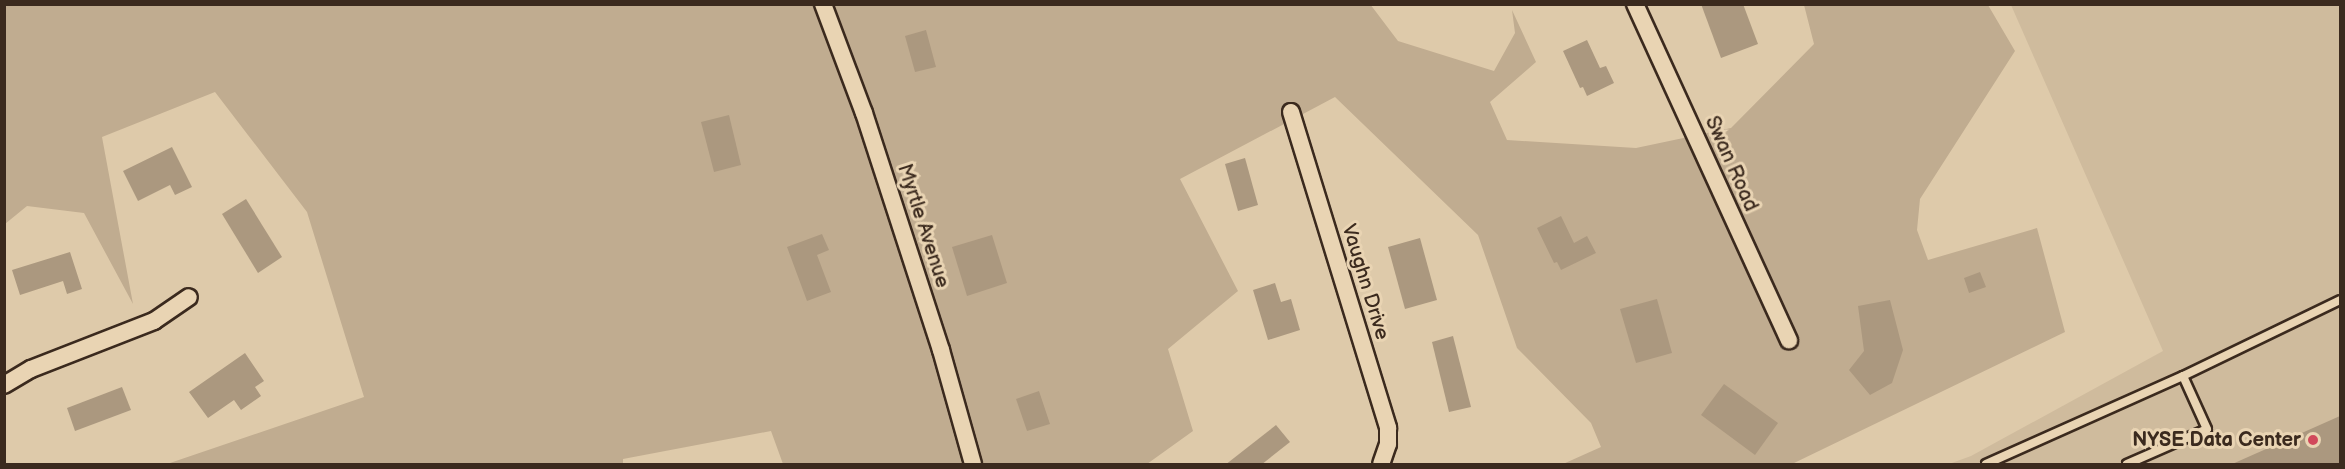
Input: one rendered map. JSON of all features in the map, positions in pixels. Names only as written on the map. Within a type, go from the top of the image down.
[{"type":"street","name":"Myrtle Avenue","points":[[823,4],[864,113],[916,270],[973,465]]},
{"type":"street","name":"Swan Road","points":[[1635,4],[1789,340]]},
{"type":"street","name":"Vaughn Drive","points":[[1291,112],[1388,428],[1388,444],[1381,465]]},
{"type":"street","points":[[4,385],[31,369],[154,321],[189,297]]},
{"type":"lane","points":[[1986,465],[2183,376],[2340,300]]},
{"type":"lane","points":[[2127,465],[2207,429],[2183,376]]},
{"type":"shaded area","points":[[1370,4],[1398,41],[1494,71],[1515,33],[1512,10],[1536,62],[1490,102],[1507,140],[1636,148],[1731,128],[1814,44],[1804,5],[1988,5],[2015,51],[1920,199],[1917,230],[1928,260],[2037,228],[2065,332],[1792,464],[1563,464],[1601,447],[1591,423],[1517,348],[1478,235],[1335,97],[1180,179],[1238,291],[1168,349],[1193,431],[1147,464],[783,464],[771,431],[623,459],[623,464],[167,464],[364,397],[307,212],[215,92],[102,137],[133,304],[84,213],[27,206],[5,224],[5,5]]},
{"type":"shaded area","points":[[2011,5],[2340,5],[2340,464],[1949,464],[1971,456],[2163,351]]},
{"type":"building","points":[[1701,4],[1743,4],[1758,44],[1721,58]]},
{"type":"building","points":[[926,30],[936,67],[915,72],[905,36]]},
{"type":"building","points":[[1587,40],[1600,68],[1606,66],[1614,83],[1587,96],[1583,87],[1580,88],[1563,51]]},
{"type":"building","points":[[729,115],[741,165],[714,172],[701,122]]},
{"type":"building","points":[[172,147],[192,187],[175,195],[170,185],[138,201],[123,171]]},
{"type":"building","points":[[1245,158],[1258,205],[1238,211],[1225,164]]},
{"type":"building","points":[[246,199],[282,257],[258,273],[222,214]]},
{"type":"building","points":[[1561,216],[1574,243],[1587,236],[1596,253],[1561,270],[1557,262],[1554,263],[1537,228]]},
{"type":"building","points":[[822,234],[829,250],[817,255],[831,292],[807,301],[787,247]]},
{"type":"building","points":[[992,235],[1007,283],[967,296],[952,247]]},
{"type":"building","points":[[1420,238],[1437,300],[1405,309],[1388,247]]},
{"type":"building","points":[[70,252],[82,289],[67,294],[63,281],[20,295],[12,270]]},
{"type":"building","points":[[1980,272],[1986,287],[1969,293],[1964,278]]},
{"type":"building","points":[[1275,283],[1281,302],[1291,299],[1300,330],[1268,340],[1253,290]]},
{"type":"building","points":[[1657,299],[1672,353],[1636,363],[1620,309]]},
{"type":"building","points":[[1890,300],[1903,350],[1892,383],[1870,395],[1849,370],[1864,351],[1858,306]]},
{"type":"building","points":[[1453,336],[1471,407],[1449,412],[1432,342]]},
{"type":"building","points":[[245,353],[264,381],[255,387],[261,396],[241,410],[234,400],[208,418],[189,392]]},
{"type":"building","points":[[1724,384],[1778,423],[1755,455],[1701,415]]},
{"type":"building","points":[[122,387],[131,410],[75,431],[67,408]]},
{"type":"building","points":[[1039,391],[1050,424],[1027,431],[1016,399]]},
{"type":"building","name":"NYSE Data Center","points":[[2340,416],[2340,465],[2230,465]]},
{"type":"building","points":[[1276,425],[1290,442],[1261,465],[1225,465]]},
{"type":"place","name":"NYSE Data Center","points":[[2313,440]]}]
